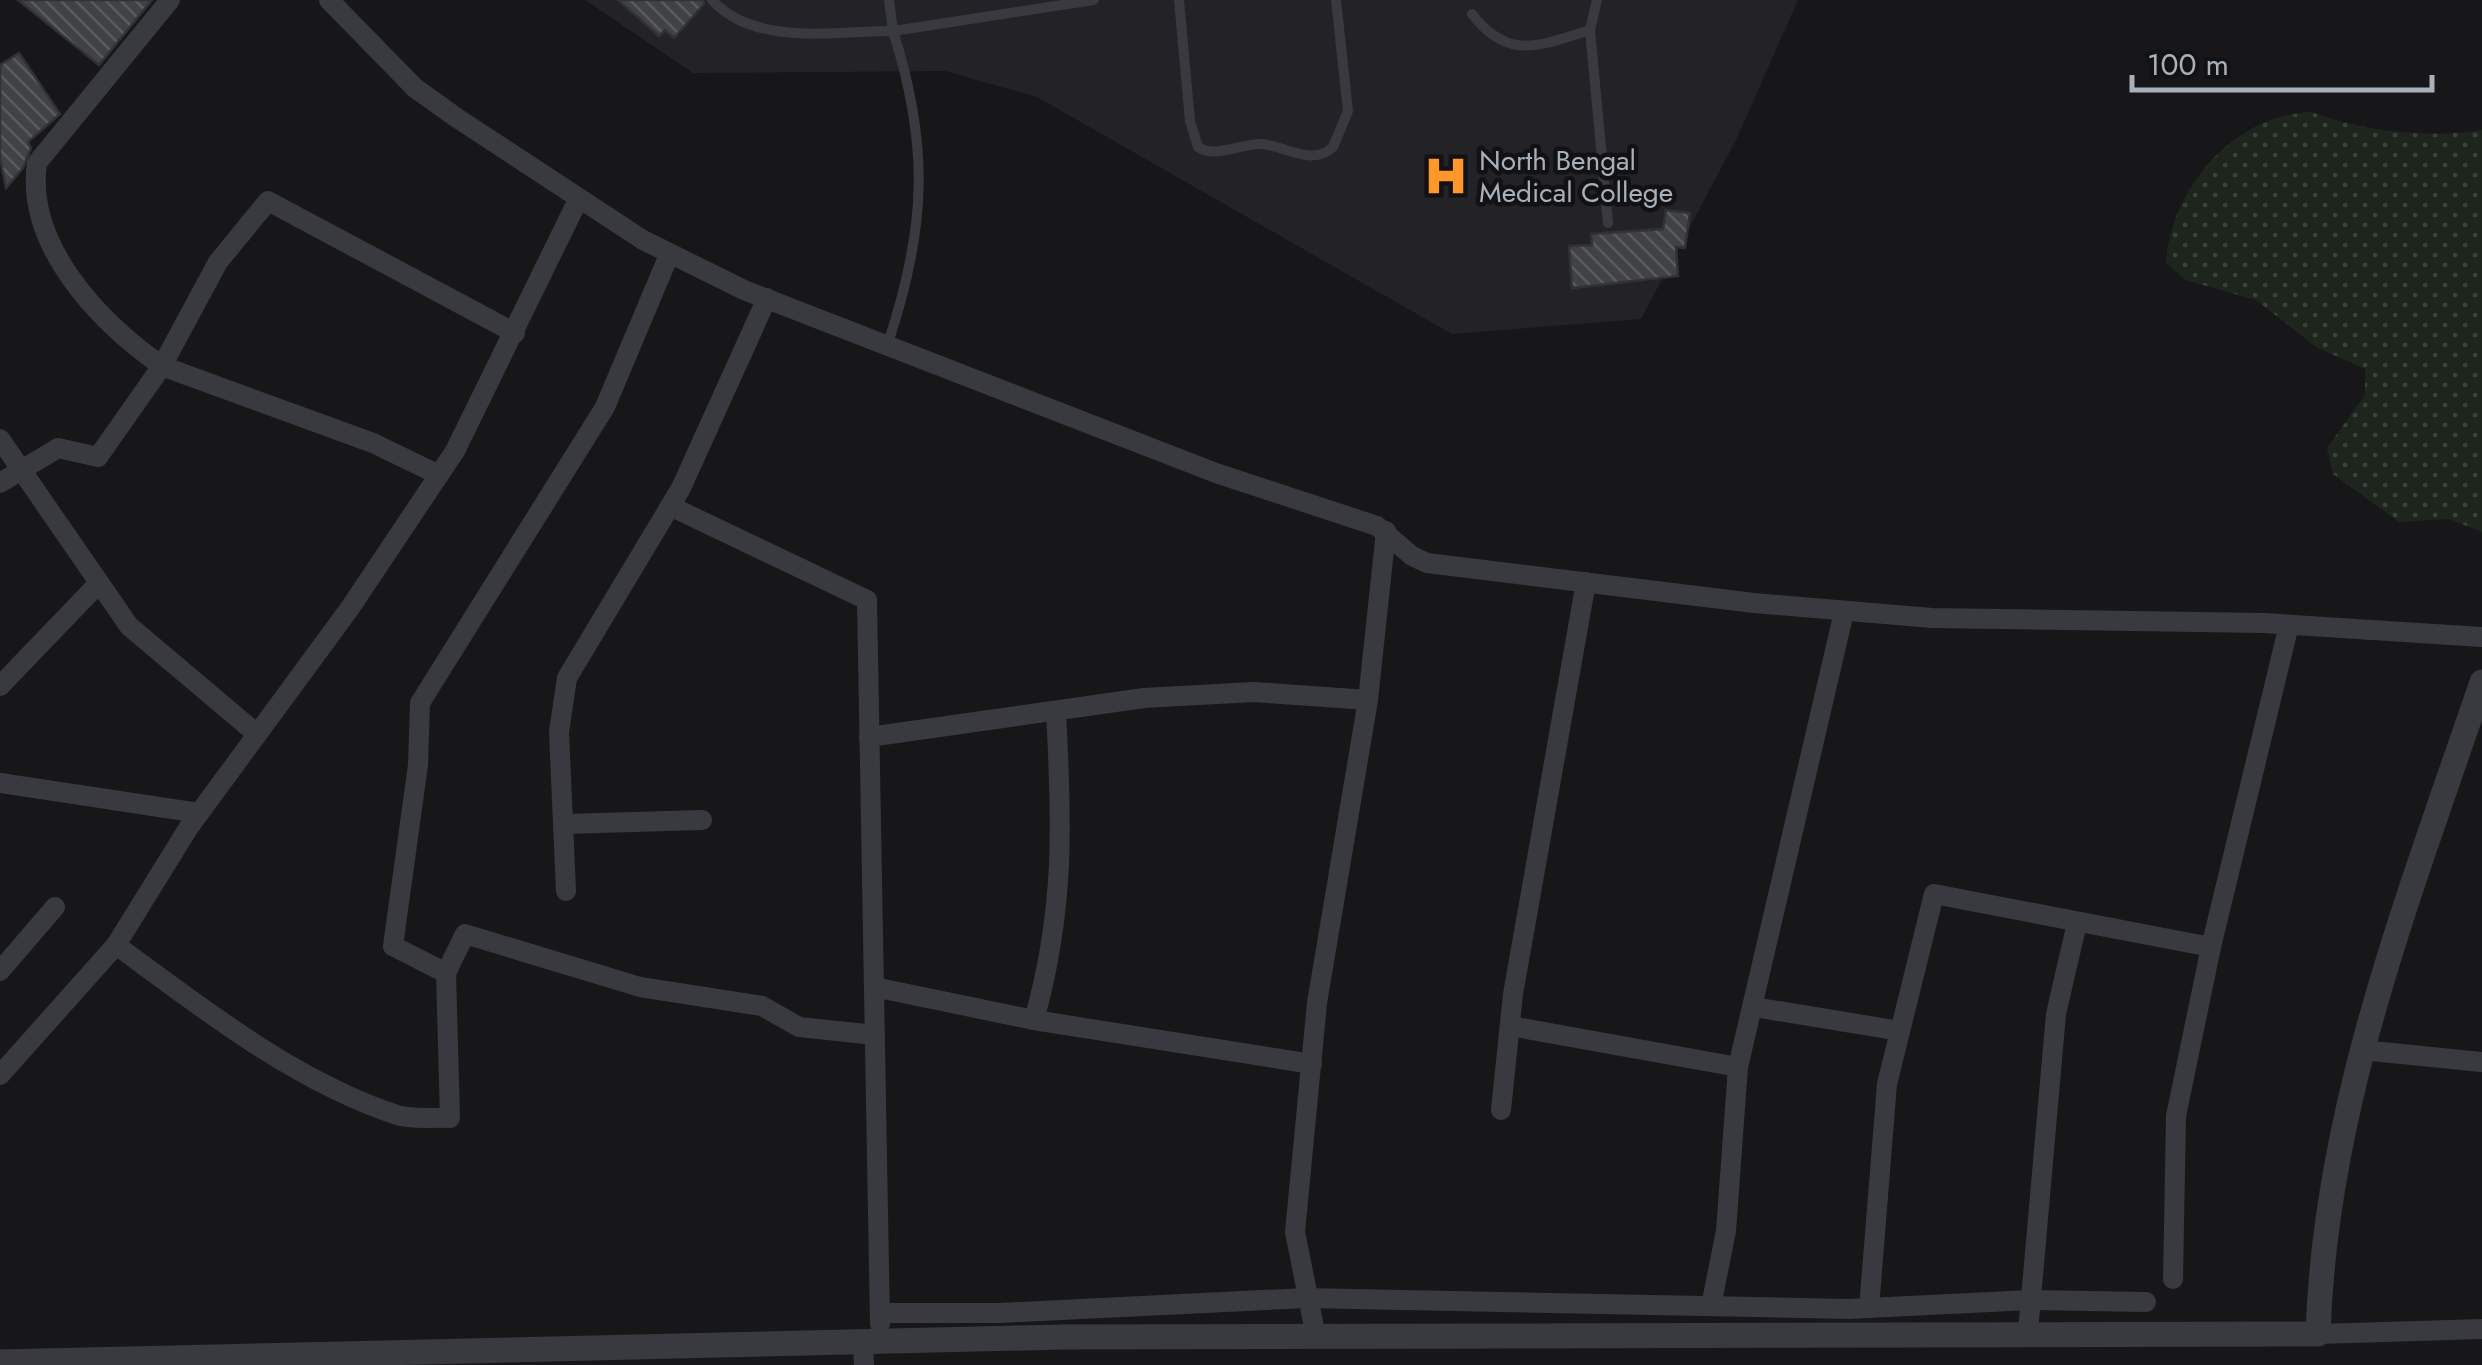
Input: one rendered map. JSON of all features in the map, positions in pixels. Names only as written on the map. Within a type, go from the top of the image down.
[{"type":"street","points":[[170,0],[37,162],[34,186],[40,222],[89,301],[132,345],[162,366],[373,443],[439,475]]},
{"type":"street","points":[[329,0],[415,88],[578,200],[669,255],[767,298],[1216,473],[1386,531],[1412,556],[1437,565],[1844,612],[2035,622],[2289,624],[2482,636]]},
{"type":"street","points":[[0,1074],[116,944],[199,813],[439,475],[516,333],[578,200]]},
{"type":"street","points":[[0,484],[58,448],[98,456],[162,366],[218,262],[268,201],[516,333]]},
{"type":"street","points":[[446,973],[393,946],[418,765],[420,702],[605,407],[669,255]]},
{"type":"street","points":[[566,891],[559,732],[567,678],[670,506],[767,298]]},
{"type":"street","points":[[0,439],[129,626],[257,734]]},
{"type":"street","points":[[670,506],[867,600],[880,1313],[870,1350]]},
{"type":"street","points":[[1316,1338],[1305,1298],[1295,1232],[1312,1064],[1368,700],[1386,531]]},
{"type":"street","points":[[0,686],[99,582]]},
{"type":"street","points":[[1501,1110],[1510,1026],[1586,582]]},
{"type":"street","points":[[1711,1306],[1726,1231],[1738,1067],[1844,612]]},
{"type":"street","points":[[2173,1278],[2176,1116],[2211,946],[2289,624]]},
{"type":"street","points":[[2318,1334],[2321,1254],[2362,1050],[2395,935],[2482,682]]},
{"type":"street","points":[[869,738],[1144,698],[1254,692],[1368,700]]},
{"type":"street","points":[[1034,1020],[1052,955],[1063,844],[1056,710]]},
{"type":"street","points":[[0,784],[199,813]]},
{"type":"street","points":[[564,824],[702,820]]},
{"type":"street","points":[[1869,1308],[1887,1084],[1934,894],[2211,946]]},
{"type":"street","points":[[0,971],[54,907]]},
{"type":"street","points":[[2028,1332],[2056,1014],[2077,923]]},
{"type":"street","points":[[116,944],[220,1021],[338,1090],[400,1116],[450,1118],[446,973],[465,934],[640,988],[762,1006],[800,1027],[874,1035]]},
{"type":"street","points":[[874,987],[1034,1020],[1312,1064]]},
{"type":"street","points":[[1754,1007],[1900,1031]]},
{"type":"street","points":[[1510,1026],[1738,1067]]},
{"type":"street","points":[[2362,1050],[2482,1062]]},
{"type":"street","points":[[880,1313],[999,1313],[1305,1298],[1869,1308],[2030,1300],[2146,1302]]},
{"type":"street","points":[[0,1362],[870,1350],[1316,1338],[2028,1332],[2318,1334],[2482,1328]]},
{"type":"lane","points":[[712,0],[730,18],[767,30],[893,31],[1094,0]]},
{"type":"lane","points":[[888,343],[914,258],[922,166],[908,77],[893,31],[889,0]]},
{"type":"lane","points":[[1179,0],[1190,121],[1198,147],[1212,153],[1261,144],[1310,156],[1333,147],[1348,111],[1336,0]]},
{"type":"lane","points":[[1597,0],[1590,30],[1608,224]]},
{"type":"lane","points":[[1472,14],[1489,36],[1512,45],[1590,30]]},
{"type":"shaded area","name":"North Bengal Medical College","points":[[585,0],[1798,0],[1736,140],[1641,319],[1452,334],[1037,97],[945,71],[693,73]]},
{"type":"shaded area","points":[[2311,112],[2395,132],[2439,134],[2482,130],[2482,532],[2449,519],[2399,522],[2333,474],[2327,448],[2365,395],[2365,369],[2316,347],[2256,300],[2185,280],[2166,263],[2180,208],[2212,160],[2257,126],[2283,116]]},
{"type":"building","points":[[18,0],[152,0],[99,65]]},
{"type":"building","points":[[618,0],[703,0],[704,4],[674,38],[665,30],[659,36]]},
{"type":"building","points":[[19,53],[60,114],[28,142],[31,148],[23,168],[6,188],[0,158],[0,65]]},
{"type":"building","points":[[1666,210],[1690,213],[1685,248],[1676,247],[1678,276],[1572,288],[1569,246],[1592,245],[1591,234],[1663,229]]},
{"type":"place","name":"North Bengal Medical College","points":[[1446,176]]}]
